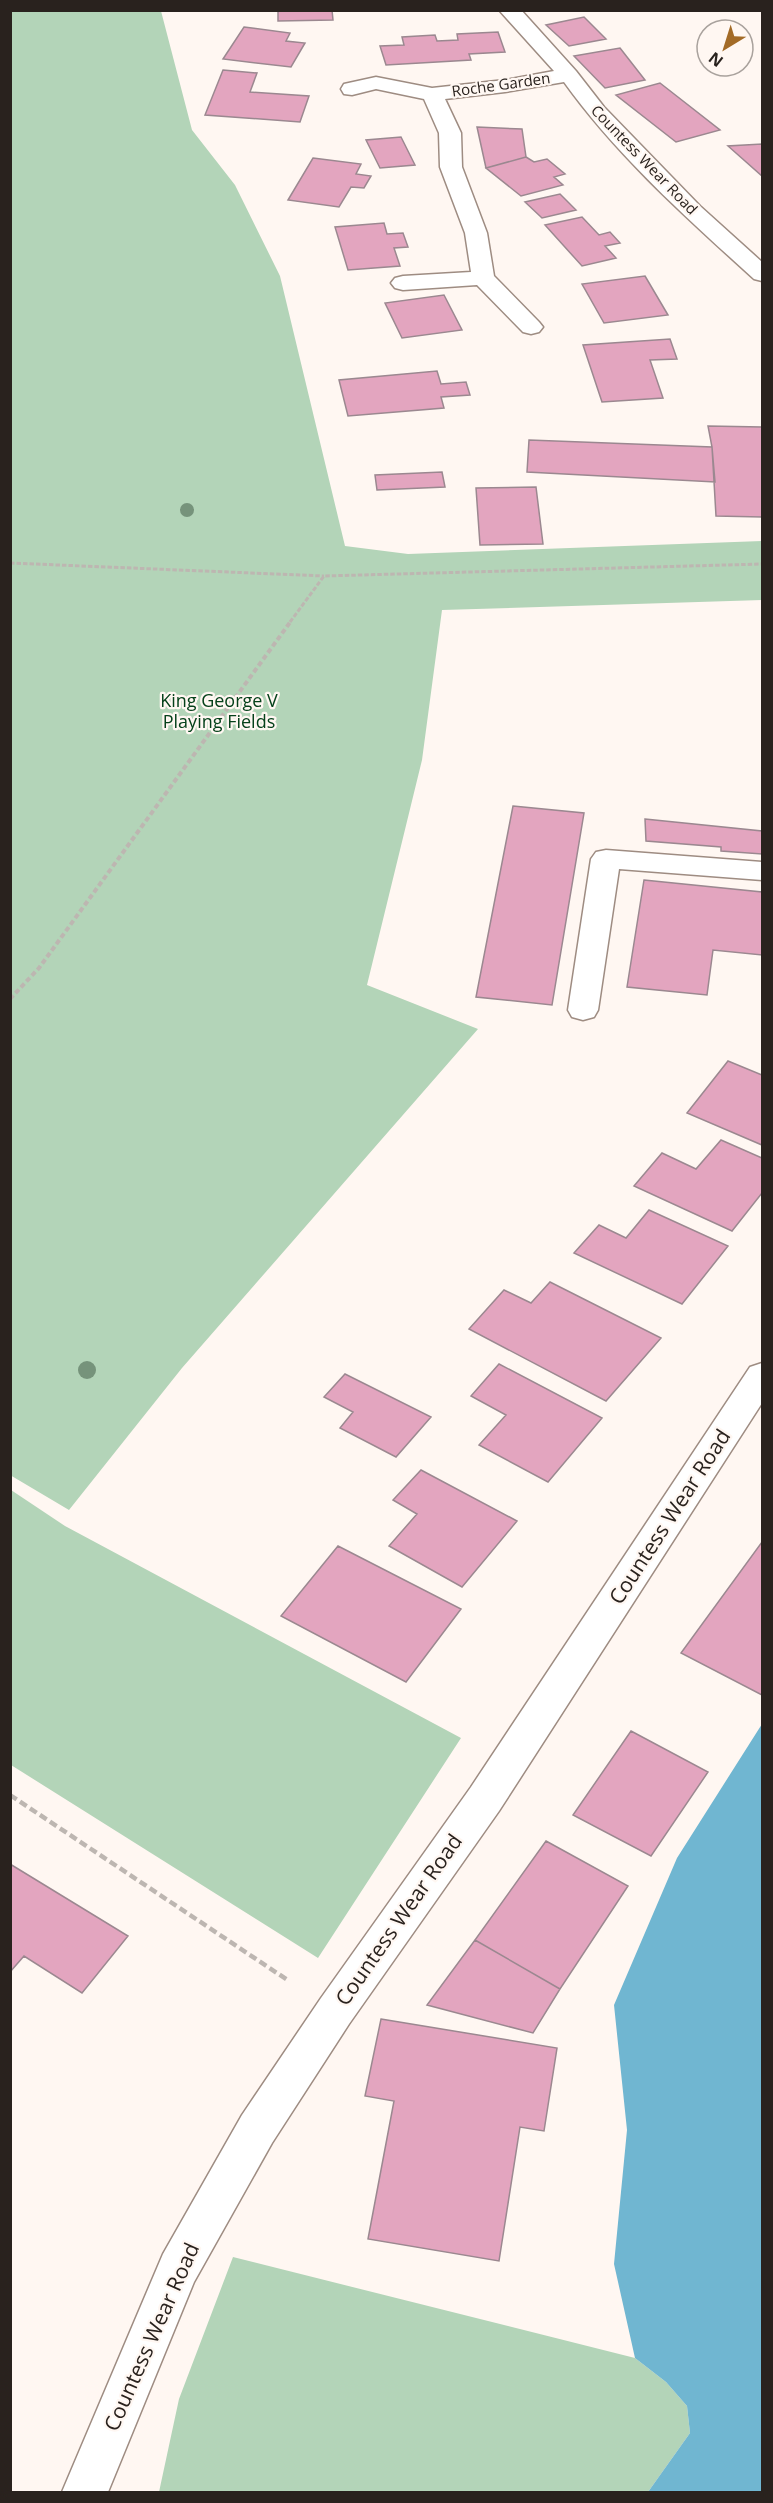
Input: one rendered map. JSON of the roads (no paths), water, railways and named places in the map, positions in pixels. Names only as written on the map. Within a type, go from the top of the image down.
[{"type":"street","name":"Countess Wear Road","points":[[509,10],[569,75],[596,112],[692,212],[762,274]]},
{"type":"street","name":"Roche Garden","points":[[352,90],[376,83],[432,94],[505,86],[569,75]]},
{"type":"street","name":"Roche Garden","points":[[432,94],[450,133],[451,167],[476,233],[483,278]]},
{"type":"street","points":[[403,283],[483,278],[531,327]]},
{"type":"street","points":[[583,1010],[606,859],[762,871]]},
{"type":"street","name":"Countess Wear Road","points":[[85,2493],[178,2269],[257,2129],[335,2011],[484,1799],[762,1376]]},
{"type":"water","points":[[762,1724],[762,2492],[648,2492],[690,2433],[687,2406],[666,2382],[635,2358],[614,2264],[627,2130],[614,2005],[677,1858]]},
{"type":"park label","name":"King George V Playing Fields","points":[[219,711]]}]
